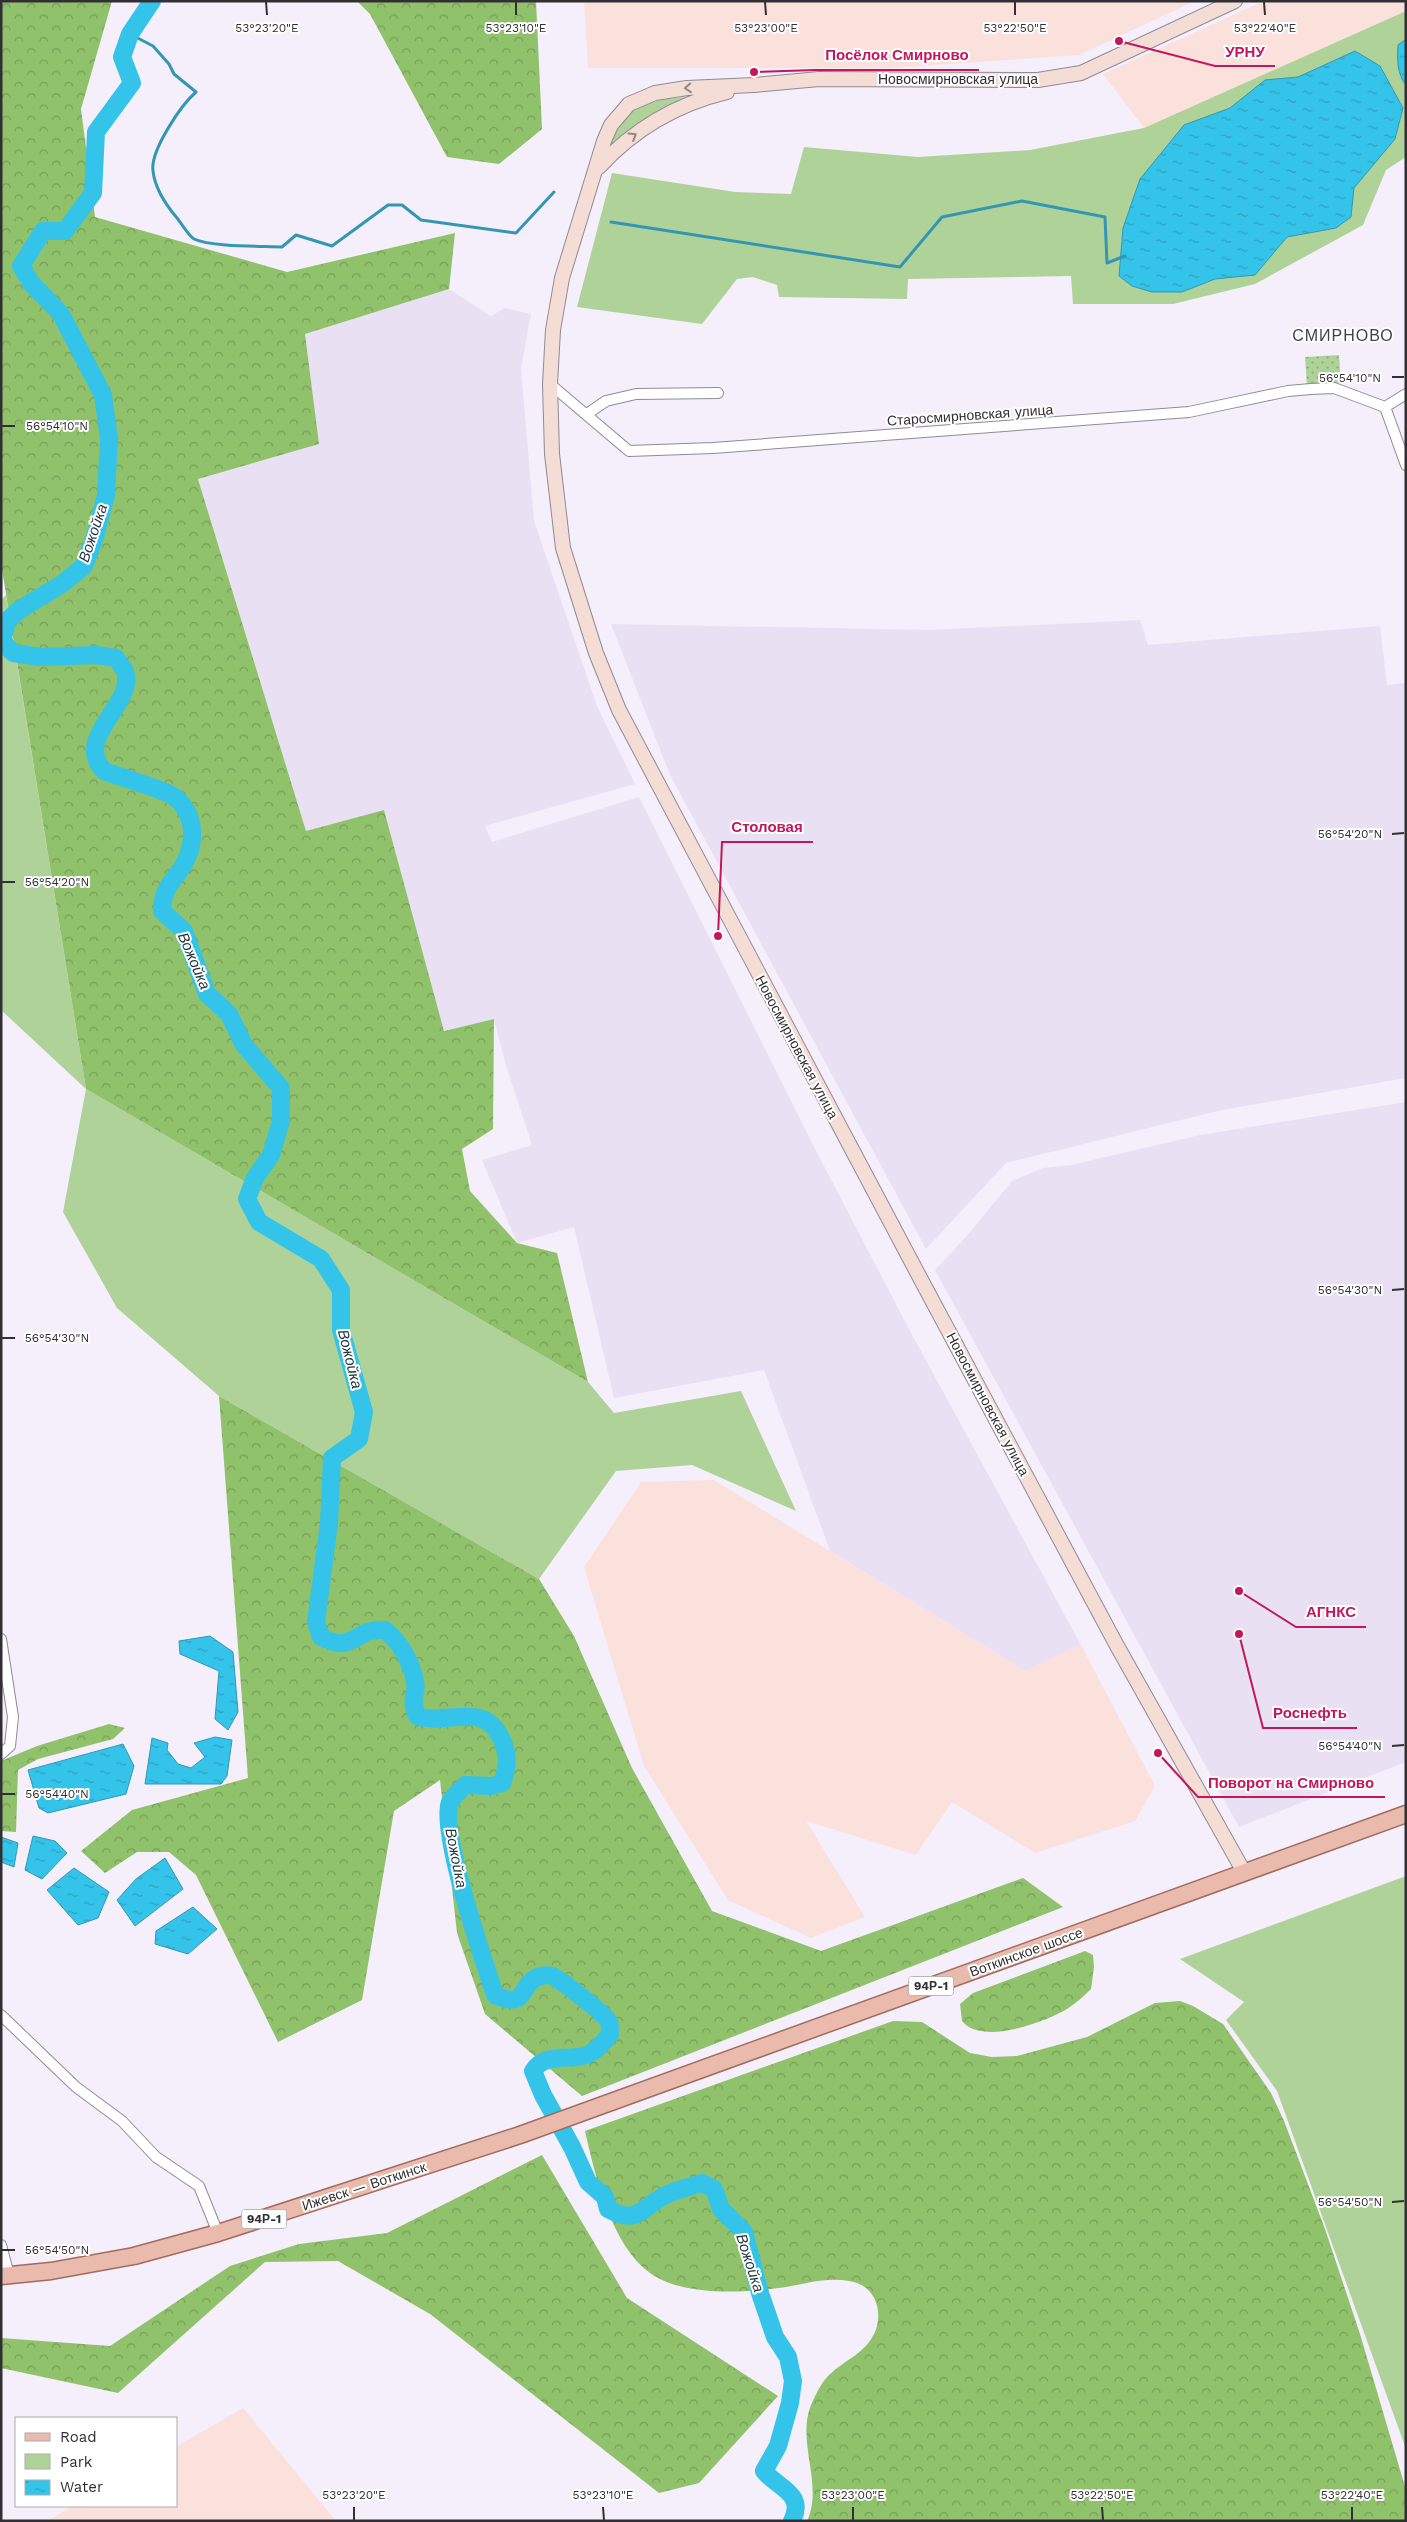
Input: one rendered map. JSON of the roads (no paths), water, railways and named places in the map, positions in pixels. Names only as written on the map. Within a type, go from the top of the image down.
[{"type":"main road","name":"Воткинское шоссе","points":[[520,2135],[1406,1814]]},
{"type":"main road","name":"Ижевск — Воткинск","points":[[5,2275],[51,2270],[134,2256],[218,2234],[520,2135]]},
{"type":"street","name":"Новосмирновская улица","points":[[1235,1],[1080,73],[1038,80],[819,80],[687,88],[655,93],[629,104],[611,125],[562,278],[552,330],[550,384],[552,454],[563,548],[596,652],[620,710],[904,1249],[1116,1644],[1244,1872]]},
{"type":"street","name":"Новосмирновская улица","points":[[597,169],[621,144],[679,108],[705,97],[754,85]]},
{"type":"street","name":"Старосмирновская улица","points":[[550,384],[629,451],[723,447],[1189,412],[1288,391],[1311,389],[1334,388],[1385,408]]},
{"type":"street","points":[[587,414],[606,402],[636,394],[718,393]]},
{"type":"street","points":[[1406,394],[1385,408],[1406,465]]},
{"type":"street","points":[[1,1639],[13,1717],[10,1746],[1,1754]]},
{"type":"street","points":[[1,2015],[76,2087],[122,2121],[156,2157],[199,2186],[207,2201],[218,2234]]},
{"type":"street","points":[[1,2245],[5,2275]]},
{"type":"water","points":[[1406,39],[1406,85],[1398,66],[1398,45]]},
{"type":"water","points":[[1355,51],[1380,66],[1403,108],[1395,139],[1354,188],[1351,217],[1336,228],[1287,237],[1255,275],[1215,279],[1182,292],[1152,292],[1132,286],[1119,276],[1123,228],[1140,179],[1184,125],[1230,108],[1265,80],[1298,77]]},
{"type":"water","points":[[210,1636],[233,1652],[238,1712],[228,1730],[215,1719],[219,1671],[180,1654],[179,1641]]},
{"type":"water","points":[[215,1737],[232,1740],[227,1776],[221,1784],[145,1784],[152,1738],[168,1743],[167,1750],[178,1764],[191,1768],[205,1757],[194,1743]]},
{"type":"water","points":[[123,1744],[134,1766],[126,1794],[48,1813],[39,1808],[28,1770]]},
{"type":"water","points":[[33,1836],[55,1841],[67,1853],[42,1879],[25,1870]]},
{"type":"water","points":[[1,1837],[18,1843],[14,1867],[1,1862]]},
{"type":"water","points":[[165,1858],[183,1889],[135,1926],[117,1900],[136,1879]]},
{"type":"water","points":[[74,1868],[109,1892],[98,1918],[78,1925],[47,1890]]},
{"type":"water","points":[[193,1907],[217,1929],[188,1954],[155,1944],[156,1931]]},
{"type":"waterway","name":"Вожойка","points":[[152,1],[130,34],[122,57],[132,83],[96,132],[93,193],[65,231],[43,231],[21,266],[32,284],[61,314],[103,395],[109,439],[106,495],[95,537],[84,566],[62,584],[19,610],[7,621],[2,641],[13,653],[40,657],[96,655],[116,658],[125,671],[126,684],[122,696],[99,733],[95,746],[96,758],[104,771],[154,788],[176,798],[183,805],[187,813],[192,830],[191,847],[180,871],[166,890],[162,911],[184,931],[207,994],[229,1014],[244,1045],[281,1088],[281,1121],[271,1155],[255,1178],[247,1199],[259,1222],[321,1259],[341,1290],[341,1330],[364,1412],[359,1439],[332,1458],[329,1523],[316,1622],[321,1637],[344,1643],[367,1632],[385,1630],[400,1646],[411,1666],[416,1686],[414,1704],[417,1716],[428,1718],[474,1717],[484,1720],[493,1727],[501,1738],[507,1760],[502,1783],[492,1786],[465,1785],[450,1802],[448,1817],[451,1840],[464,1897],[495,1995],[506,1999],[514,1999],[519,1997],[534,1979],[546,1975],[551,1976],[564,1983],[600,2012],[609,2022],[610,2034],[594,2051],[580,2057],[550,2059],[538,2065],[533,2071],[543,2095],[572,2147],[588,2182],[605,2197],[608,2209],[625,2215],[637,2214],[667,2195],[702,2183],[714,2189],[721,2209],[744,2232],[760,2293],[775,2337],[788,2357],[793,2381],[790,2403],[778,2446],[764,2471],[793,2497],[795,2512],[792,2521]]},
{"type":"waterway","points":[[130,34],[153,46],[169,64],[174,74],[196,92],[175,117],[161,141],[153,162],[153,171],[156,184],[165,202],[187,232],[194,239],[202,242],[224,245],[282,247],[296,235],[332,246],[388,205],[402,205],[421,220],[516,233],[554,192]]},
{"type":"waterway","points":[[611,222],[900,267],[942,217],[1022,201],[1105,217],[1107,263],[1125,256]]},
{"type":"place","name":"УРНУ","points":[[1119,41]]},
{"type":"place","name":"Посёлок Смирново","points":[[754,72]]},
{"type":"place","name":"Столовая","points":[[718,936]]},
{"type":"place","name":"АГНКС","points":[[1239,1591]]},
{"type":"place","name":"Роснефть","points":[[1239,1634]]},
{"type":"place","name":"Поворот на Смирново","points":[[1158,1753]]},
{"type":"district","name":"СМИРНОВО","points":[[1343,335]]}]
